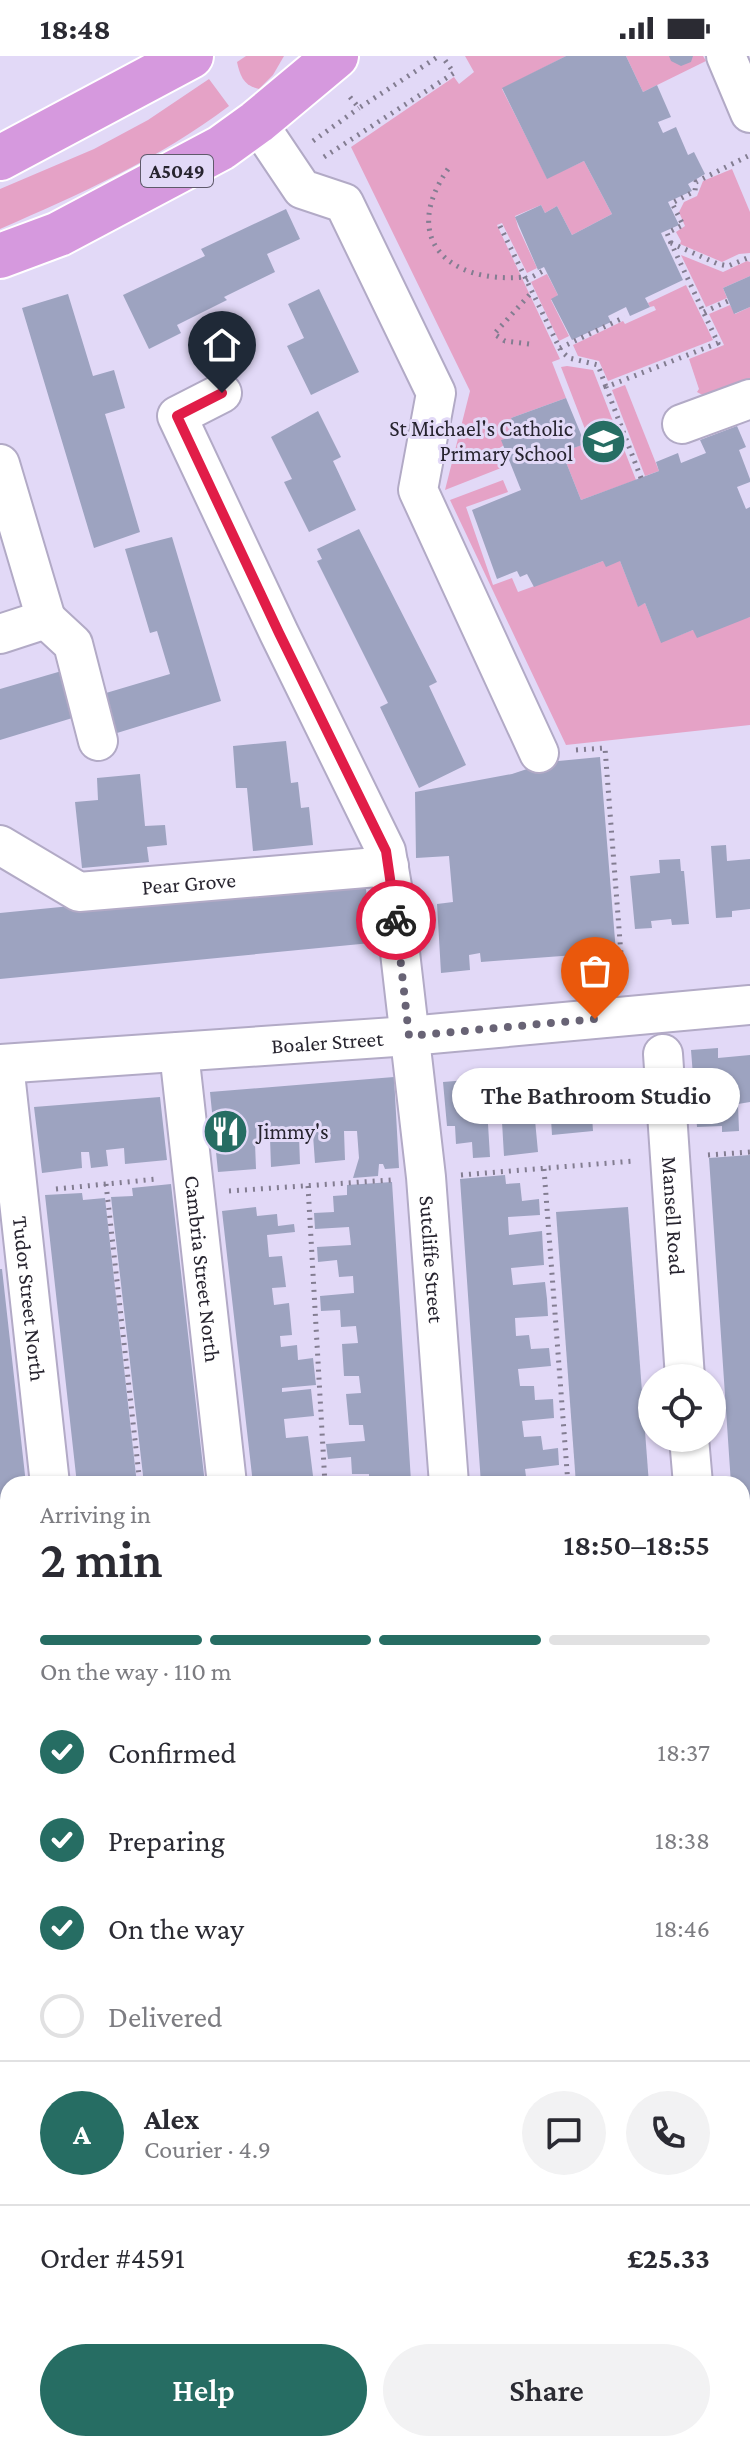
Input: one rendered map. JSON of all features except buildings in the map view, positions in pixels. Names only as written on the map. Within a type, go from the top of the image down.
[{"type":"highway","points":[[0,158],[191,56]]},
{"type":"highway","name":"A5049","points":[[0,256],[59,234],[221,148],[257,122],[326,59]]},
{"type":"street","points":[[726,56],[750,113]]},
{"type":"street","points":[[257,122],[302,189],[344,203],[436,393],[418,490],[539,753]]},
{"type":"street","name":"Sutcliffe Street","points":[[222,393],[177,416],[386,851],[426,1177],[448,1476]]},
{"type":"street","points":[[682,424],[750,399]]},
{"type":"street","points":[[0,464],[46,619],[73,644],[98,741]]},
{"type":"street","points":[[0,634],[46,619]]},
{"type":"street","name":"Pear Grove","points":[[0,845],[79,892],[389,866]]},
{"type":"street","name":"Boaler Street","points":[[2,1064],[409,1036],[750,1005]]},
{"type":"street","name":"Cambria Street North","points":[[179,1052],[226,1476]]},
{"type":"street","name":"Mansell Road","points":[[663,1054],[684,1364]]},
{"type":"street","name":"Tudor Street North","points":[[2,1064],[49,1476]]},
{"type":"street","points":[[690,1452],[692,1476]]},
{"type":"path","points":[[311,142],[440,56],[454,73],[322,159]]},
{"type":"path","points":[[326,59],[359,108]]},
{"type":"path","points":[[606,387],[718,343],[667,233],[683,225],[672,203],[695,191],[696,182],[750,155]]},
{"type":"path","points":[[448,169],[437,189],[428,217],[429,232],[444,258],[467,270],[494,277],[525,278],[545,270]]},
{"type":"path","points":[[500,226],[560,348],[569,358],[598,365],[641,478]]},
{"type":"path","points":[[671,243],[728,266],[750,257]]},
{"type":"path","points":[[529,344],[505,341],[494,334],[532,292]]},
{"type":"path","points":[[704,312],[728,301]]},
{"type":"path","points":[[560,348],[625,317]]},
{"type":"path","points":[[539,753],[605,748],[626,1016]]},
{"type":"path","points":[[19,1193],[106,1184],[308,1186],[669,1157]]},
{"type":"path","points":[[544,1169],[567,1476]]},
{"type":"path","points":[[106,1184],[139,1476]]},
{"type":"path","points":[[308,1186],[325,1476]]},
{"type":"shaded area","points":[[246,56],[284,56],[273,75],[259,89],[246,83],[240,72],[237,62]]},
{"type":"shaded area","points":[[465,56],[566,56],[502,89],[547,178],[584,161],[612,214],[572,235],[557,206],[545,213],[541,205],[515,216],[537,268],[527,273],[502,223],[497,225],[560,359],[552,362],[566,398],[511,418],[517,435],[502,440],[504,445],[495,451],[501,468],[445,490],[470,391],[351,147],[454,77],[459,84],[474,72]]},
{"type":"shaded area","points":[[626,56],[703,56],[706,61],[643,92]]},
{"type":"shaded area","points":[[209,79],[229,106],[147,159],[0,229],[0,189],[94,149],[148,120]]},
{"type":"shaded area","points":[[732,169],[750,212],[750,253],[739,254],[722,262],[680,244],[676,232],[685,226],[679,212],[684,202],[697,196],[703,181]]},
{"type":"shaded area","points":[[681,255],[723,272],[747,261],[750,262],[750,276],[723,288],[727,298],[706,307]]},
{"type":"shaded area","points":[[547,274],[558,295],[551,300],[569,336],[559,341],[531,282]]},
{"type":"shaded area","points":[[686,285],[713,340],[608,381],[599,361],[578,356],[573,345],[623,321],[625,324],[656,310],[648,303]]},
{"type":"shaded area","points":[[730,305],[735,314],[750,307],[750,387],[708,398],[697,392],[699,389],[689,359],[724,345],[709,314]]},
{"type":"shaded area","points":[[561,367],[593,370],[636,480],[581,500],[562,452],[590,442]]},
{"type":"shaded area","points":[[625,385],[659,471],[645,476],[612,390]]},
{"type":"shaded area","points":[[503,480],[508,492],[466,507],[493,585],[512,578],[518,592],[603,561],[620,561],[638,606],[645,603],[661,642],[693,630],[750,617],[750,725],[566,745],[450,500]]},
{"type":"way so far","points":[[396,920],[409,1036],[595,1019]]},
{"type":"place","name":"St Michael's Catholic Primary School","points":[[604,441]]},
{"type":"place","name":"The Bathroom Studio","points":[[595,1019]]},
{"type":"place","name":"Jimmy's","points":[[226,1131]]},
{"type":"route","points":[[222,393],[177,416],[386,851],[396,920]]}]
